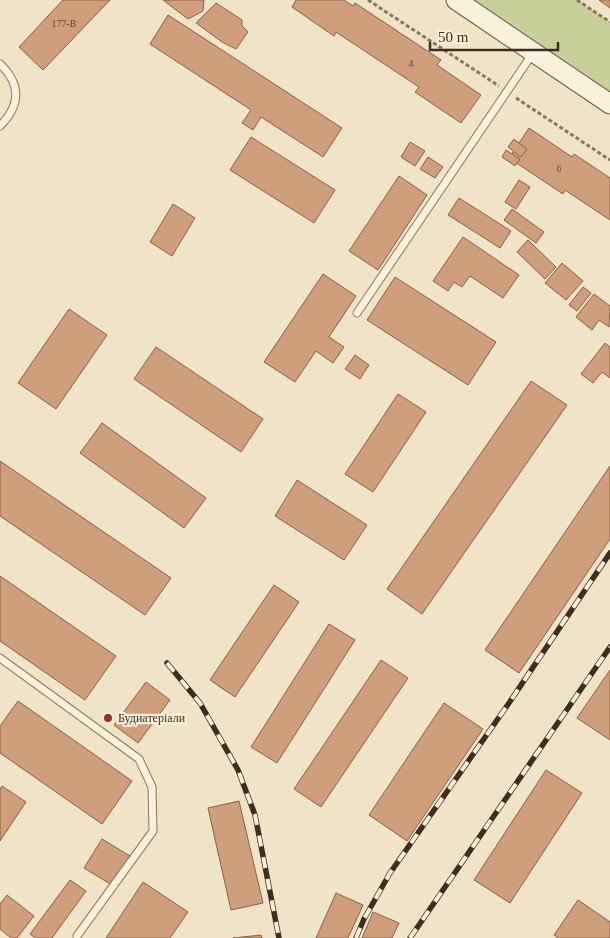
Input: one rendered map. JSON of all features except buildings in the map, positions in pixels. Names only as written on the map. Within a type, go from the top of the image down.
[{"type":"street","points":[[456,0],[610,104]]},
{"type":"lane","points":[[357,313],[533,52]]},
{"type":"lane","points":[[0,64],[13,81],[16,94],[14,108],[0,126]]},
{"type":"lane","points":[[0,658],[139,759],[152,787],[153,831],[77,936]]},
{"type":"path","points":[[368,0],[610,160]]},
{"type":"path","points":[[577,0],[610,22]]},
{"type":"green space","points":[[464,0],[577,0],[610,22],[610,104]]},
{"type":"railway","points":[[356,938],[364,919],[390,873],[509,703],[610,553]]},
{"type":"railway","points":[[410,938],[610,647]]},
{"type":"railway","points":[[167,663],[200,703],[238,770],[255,815],[279,938]]},
{"type":"place","name":"Будиатеріали","points":[[108,718]]}]
